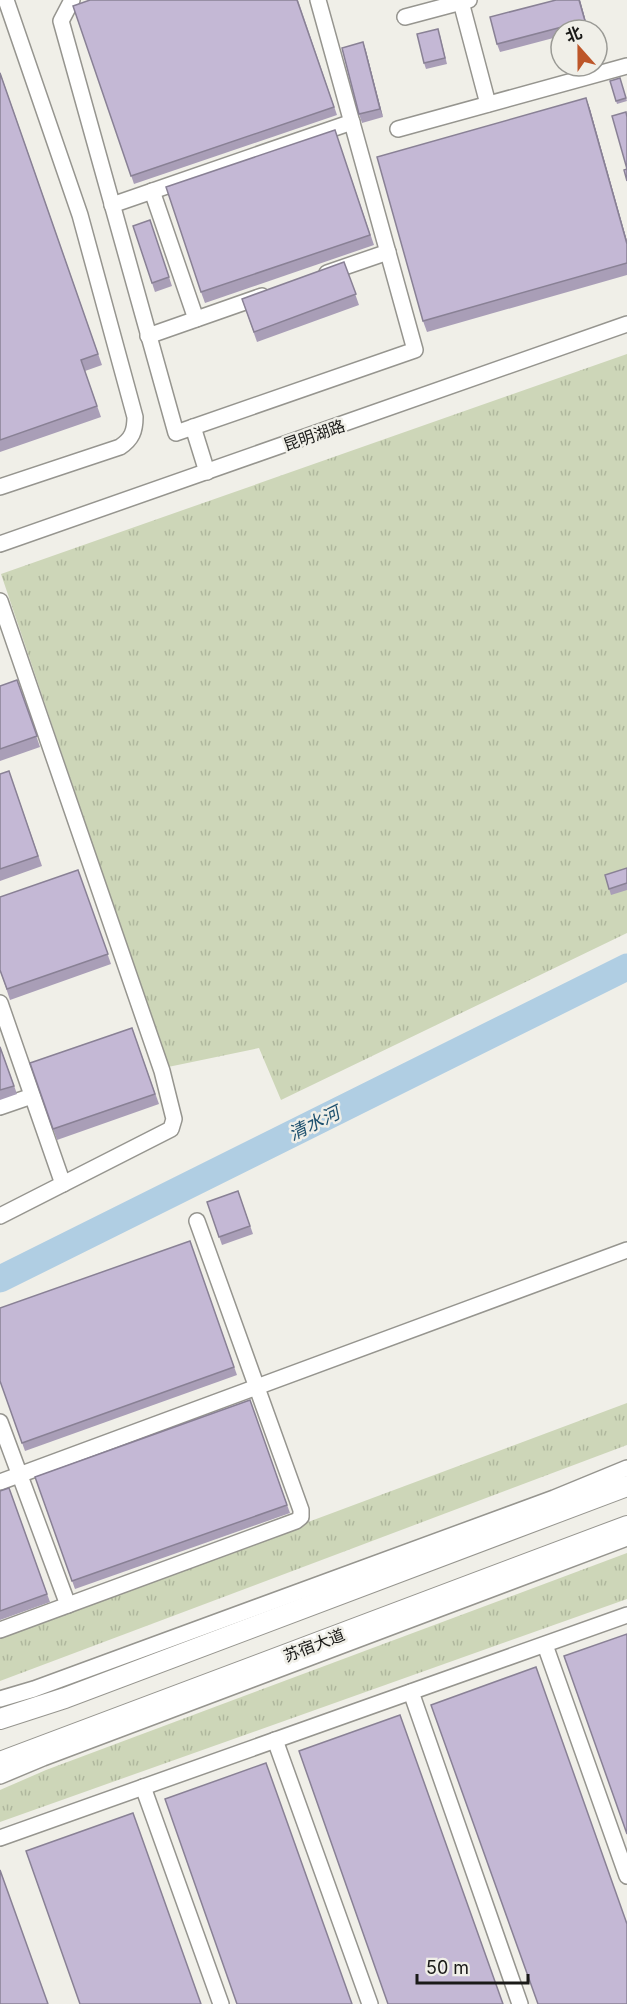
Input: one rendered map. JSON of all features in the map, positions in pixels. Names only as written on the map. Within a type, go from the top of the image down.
[{"type":"main road","points":[[0,1719],[65,1698],[627,1486]]},
{"type":"main road","name":"苏宿大道","points":[[0,1762],[627,1526]]},
{"type":"street","points":[[0,487],[120,447],[135,431],[135,417],[80,215],[6,0]]},
{"type":"street","points":[[72,0],[60,21],[176,433],[415,350],[318,0]]},
{"type":"street","points":[[405,17],[465,1],[488,104]]},
{"type":"street","points":[[398,129],[627,66]]},
{"type":"street","points":[[112,205],[352,122]]},
{"type":"street","points":[[152,191],[196,319]]},
{"type":"street","points":[[309,279],[388,252]]},
{"type":"street","points":[[148,336],[275,291]]},
{"type":"street","name":"昆明湖路","points":[[0,544],[627,324]]},
{"type":"street","points":[[193,427],[207,472]]},
{"type":"street","points":[[0,601],[162,1071],[174,1119],[171,1130],[0,1216]]},
{"type":"street","points":[[0,1003],[63,1185]]},
{"type":"street","points":[[0,1107],[32,1096]]},
{"type":"street","points":[[0,1630],[296,1521],[301,1516],[302,1510],[197,1221]]},
{"type":"street","points":[[0,1482],[627,1251]]},
{"type":"street","points":[[0,1422],[68,1605]]},
{"type":"street","points":[[0,1699],[67,1677],[554,1498],[627,1468]]},
{"type":"street","points":[[0,1776],[627,1538]]},
{"type":"street","points":[[0,1838],[627,1616]]},
{"type":"street","points":[[545,1645],[627,1876]]},
{"type":"street","points":[[411,1692],[520,2004]]},
{"type":"street","points":[[275,1740],[370,2004]]},
{"type":"street","points":[[143,1787],[221,2004]]},
{"type":"green space","points":[[627,354],[627,933],[281,1100],[259,1048],[168,1067],[1,574]]},
{"type":"green space","points":[[627,1403],[627,1445],[0,1681],[0,1637]]},
{"type":"green space","points":[[627,1553],[627,1599],[0,1822],[0,1790],[46,1770]]},
{"type":"building","points":[[90,0],[297,0],[334,107],[131,176],[73,6]]},
{"type":"building","points":[[556,0],[579,0],[584,18],[549,18],[549,30],[497,44],[490,17]]},
{"type":"building","points":[[438,29],[445,58],[424,63],[417,34]]},
{"type":"building","points":[[363,42],[380,109],[359,114],[342,48]]},
{"type":"building","points":[[0,73],[98,354],[81,360],[97,406],[0,440]]},
{"type":"building","points":[[620,78],[626,98],[616,101],[610,81]]},
{"type":"building","points":[[586,98],[627,244],[627,263],[423,321],[377,157]]},
{"type":"building","points":[[626,112],[627,117],[627,169],[612,116]]},
{"type":"building","points":[[335,130],[370,235],[201,292],[166,187]]},
{"type":"building","points":[[150,220],[169,277],[152,283],[133,226]]},
{"type":"building","points":[[344,262],[356,294],[254,332],[242,299]]},
{"type":"building","points":[[17,680],[37,736],[0,749],[0,686]]},
{"type":"building","points":[[9,771],[38,856],[0,869],[0,774]]},
{"type":"building","points":[[627,868],[627,883],[609,889],[605,875]]},
{"type":"building","points":[[78,870],[108,954],[7,989],[0,970],[0,897]]},
{"type":"building","points":[[132,1028],[155,1094],[53,1129],[30,1063]]},
{"type":"building","points":[[0,1047],[14,1086],[0,1090]]},
{"type":"building","points":[[238,1191],[250,1226],[219,1237],[207,1202]]},
{"type":"building","points":[[190,1241],[234,1367],[22,1443],[0,1381],[0,1308]]},
{"type":"building","points":[[250,1400],[287,1505],[72,1581],[35,1477]]},
{"type":"building","points":[[9,1488],[47,1594],[0,1611],[0,1491]]},
{"type":"building","points":[[627,1634],[627,1834],[564,1656]]},
{"type":"building","points":[[536,1667],[627,1924],[627,2004],[538,2004],[431,1705]]},
{"type":"building","points":[[400,1715],[503,2004],[388,2004],[299,1751]]},
{"type":"building","points":[[266,1763],[352,2004],[237,2004],[165,1799]]},
{"type":"building","points":[[133,1813],[201,2004],[80,2004],[26,1851]]},
{"type":"building","points":[[0,1870],[48,2004],[0,2004]]},
{"type":"waterway","name":"清水河","points":[[0,1279],[627,967]]}]
